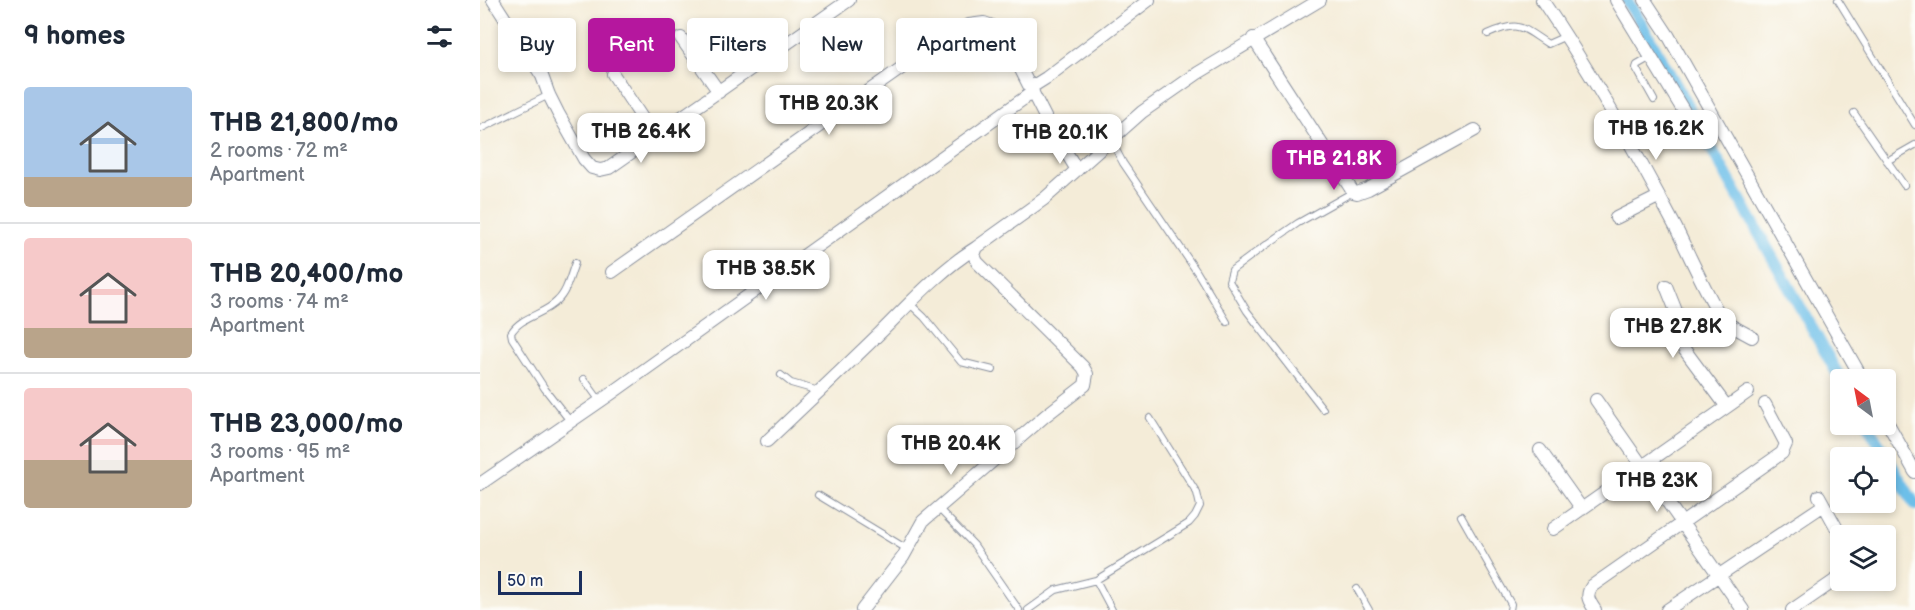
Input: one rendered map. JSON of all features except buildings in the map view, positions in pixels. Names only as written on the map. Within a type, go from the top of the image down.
[{"type":"street","points":[[493,0],[542,76],[549,95],[584,159],[592,168],[600,170],[609,168],[849,0]]},
{"type":"street","points":[[480,484],[600,401],[1032,90],[1149,0]]},
{"type":"street","points":[[767,441],[926,287],[960,258],[1044,199],[1142,112],[1198,73],[1320,0]]},
{"type":"street","points":[[1542,0],[1615,117],[1719,314],[1728,324],[1752,337]]},
{"type":"street","points":[[1616,0],[1699,136]]},
{"type":"street","points":[[1646,0],[1857,369]]},
{"type":"street","points":[[612,272],[954,31],[969,25],[984,23],[995,27],[1004,36],[1060,143],[1077,170]]},
{"type":"street","points":[[681,38],[719,92]]},
{"type":"street","points":[[1254,38],[1353,192],[1358,193],[1368,189],[1475,130]]},
{"type":"street","points":[[613,74],[654,136]]},
{"type":"street","points":[[1616,218],[1658,197]]},
{"type":"street","points":[[862,610],[889,577],[923,521],[1045,416],[1085,385],[1087,374],[1083,367],[977,262],[974,255],[977,247]]},
{"type":"street","points":[[1666,286],[1675,305],[1680,340],[1684,349],[1727,407]]},
{"type":"street","points":[[1553,529],[1748,392]]},
{"type":"street","points":[[1596,400],[1743,610]]},
{"type":"street","points":[[1595,610],[1588,599],[1588,592],[1592,586],[1782,453],[1786,444],[1765,404]]},
{"type":"street","points":[[1894,435],[1915,472]]},
{"type":"street","points":[[1540,450],[1582,509]]},
{"type":"street","points":[[1667,610],[1719,576],[1822,500],[1835,525]]},
{"type":"street","points":[[1792,610],[1830,584]]},
{"type":"lane","points":[[1838,0],[1915,125]]},
{"type":"lane","points":[[1488,34],[1504,27],[1518,26],[1529,30],[1548,44],[1566,36]]},
{"type":"lane","points":[[1651,57],[1637,65],[1636,68],[1654,100]]},
{"type":"lane","points":[[480,129],[549,95]]},
{"type":"lane","points":[[1854,112],[1904,185]]},
{"type":"lane","points":[[1111,140],[1227,322]]},
{"type":"lane","points":[[1887,160],[1915,145]]},
{"type":"lane","points":[[1323,410],[1247,311],[1229,281],[1232,270],[1259,250],[1298,223],[1353,192]]},
{"type":"lane","points":[[570,421],[545,389],[511,333],[521,322],[547,310],[558,301],[564,294],[575,263]]},
{"type":"lane","points":[[910,304],[924,317],[961,362],[993,370]]},
{"type":"lane","points":[[781,375],[791,383],[820,391]]},
{"type":"lane","points":[[584,379],[600,401]]},
{"type":"lane","points":[[1028,610],[1056,590],[1096,580],[1189,524],[1196,516],[1200,506],[1197,493],[1150,418]]},
{"type":"lane","points":[[818,495],[907,549]]},
{"type":"lane","points":[[938,508],[974,545],[1019,610]]},
{"type":"lane","points":[[1461,516],[1511,604],[1510,610]]},
{"type":"lane","points":[[1096,580],[1112,610]]},
{"type":"lane","points":[[1356,589],[1369,610]]},
{"type":"waterway","points":[[1626,0],[1640,21],[1835,369]]},
{"type":"waterway","points":[[1874,435],[1915,505]]}]
